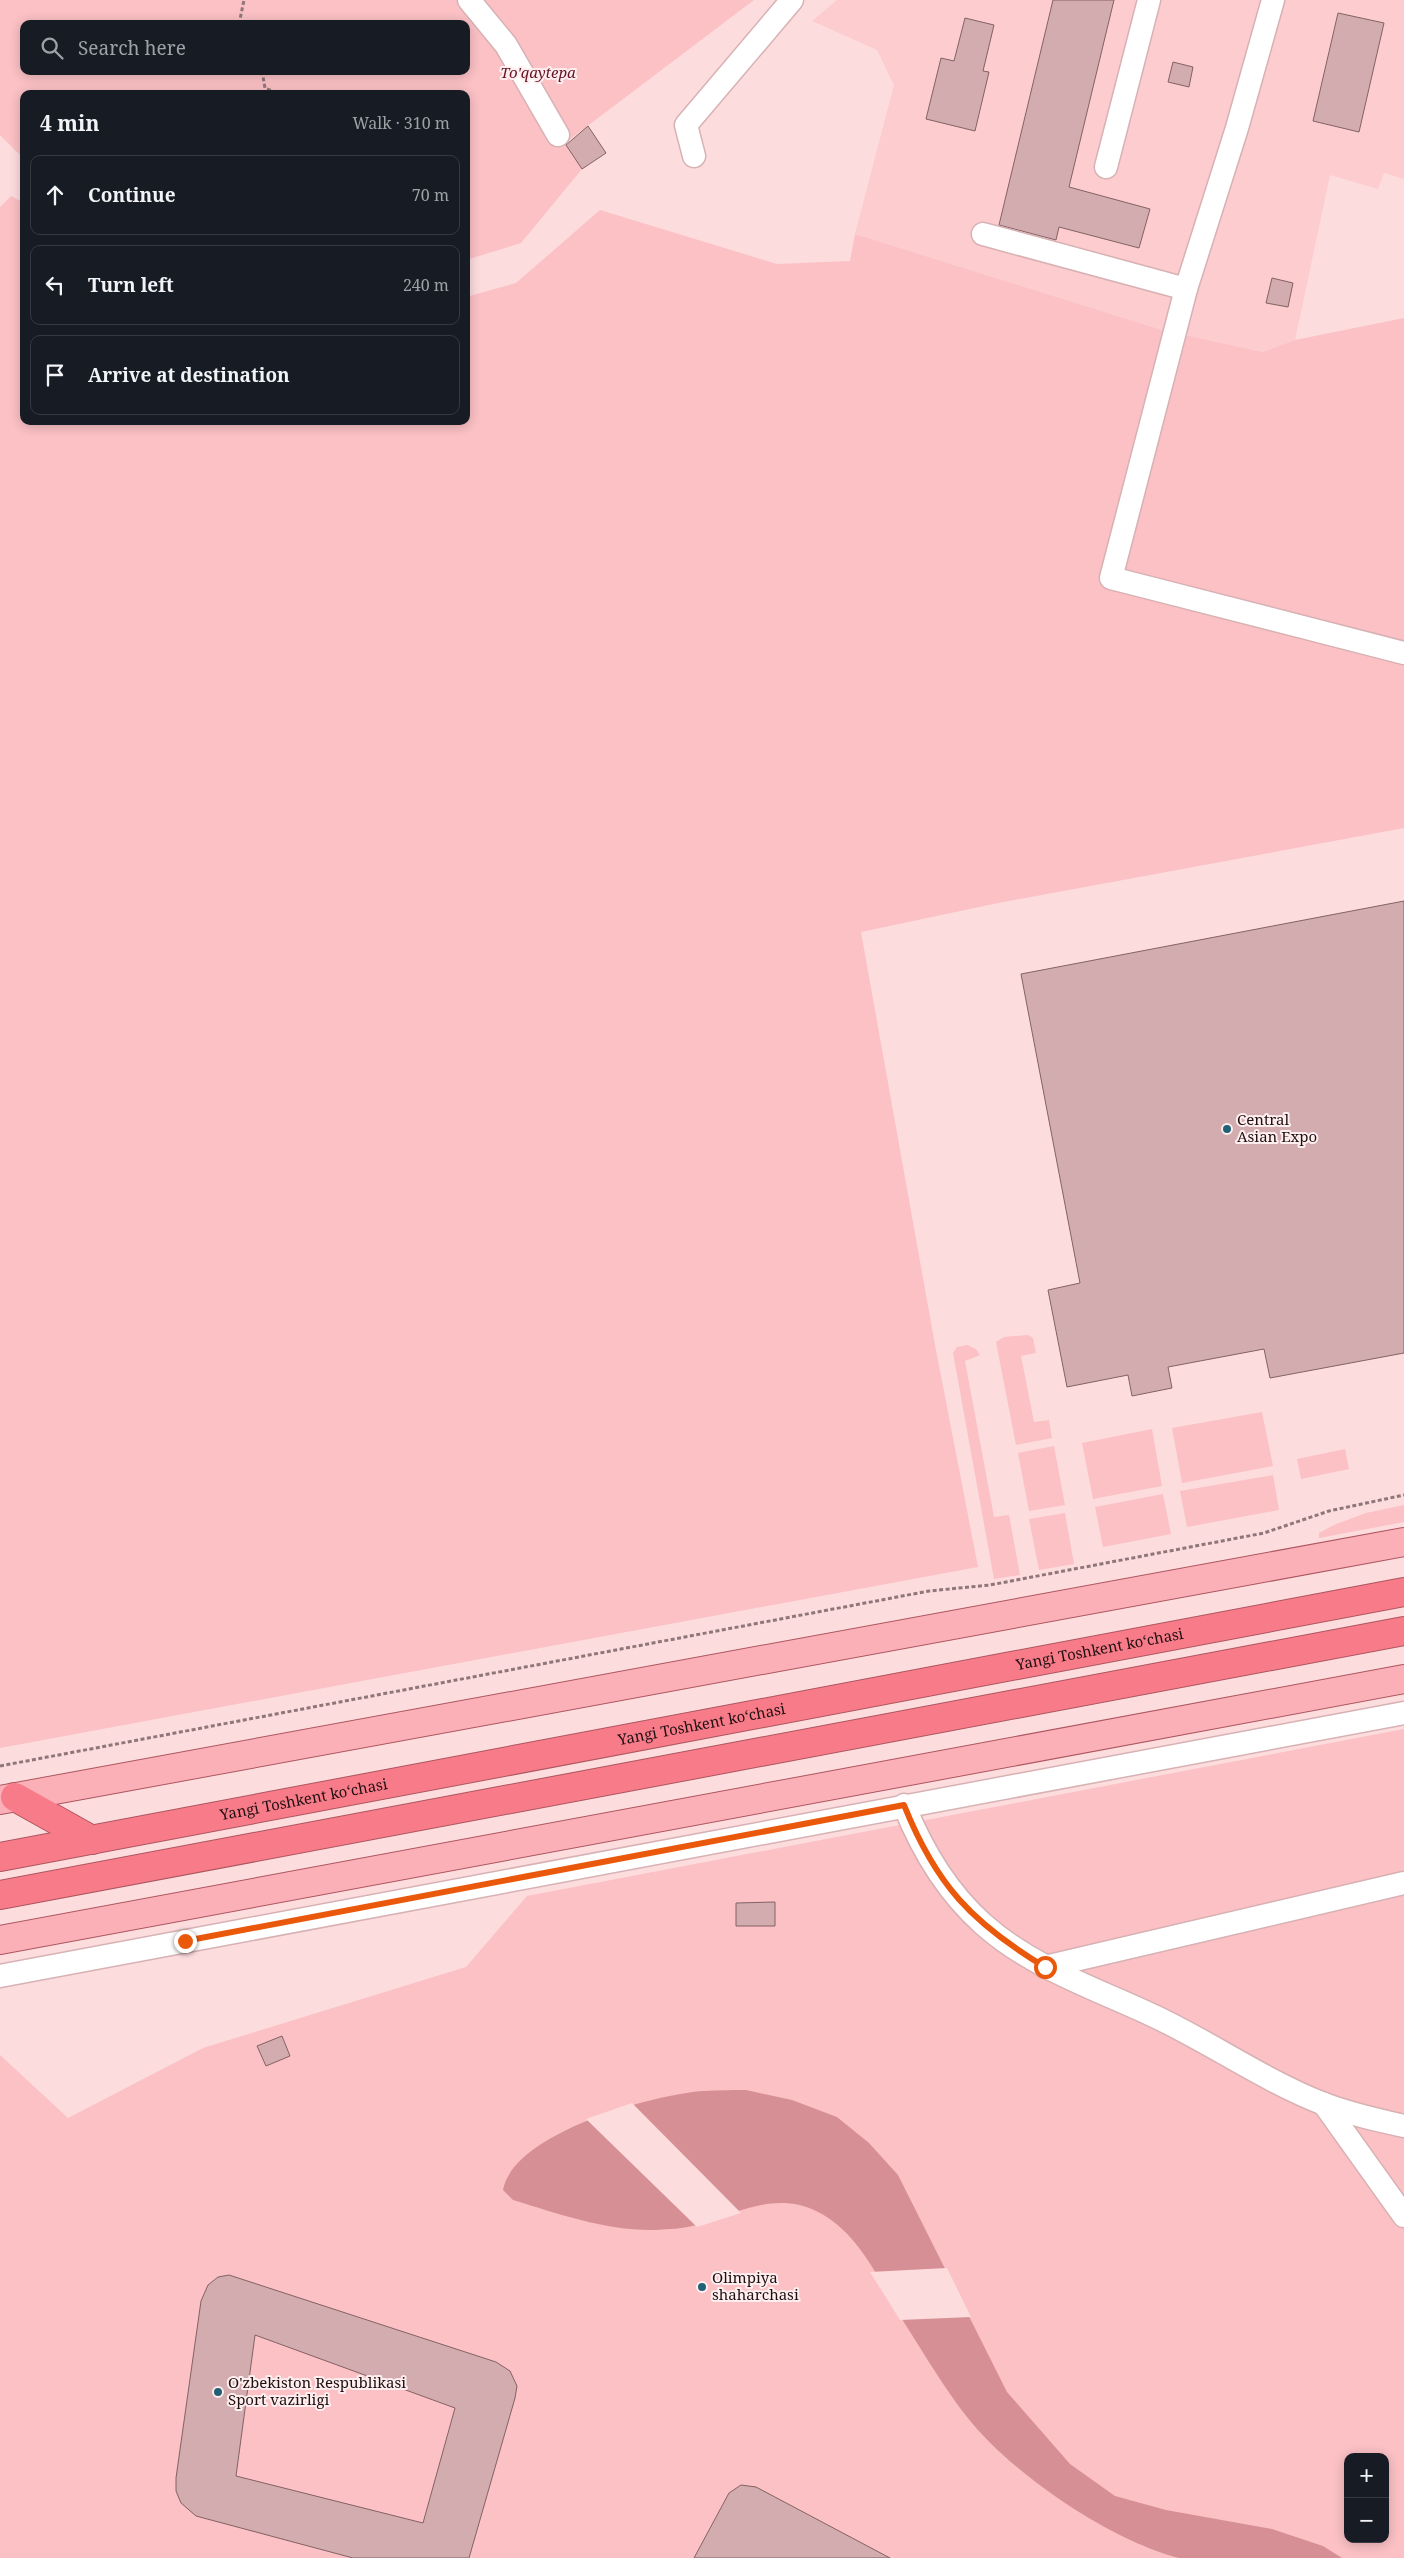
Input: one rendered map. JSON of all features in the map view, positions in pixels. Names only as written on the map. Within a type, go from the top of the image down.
[{"type":"highway","name":"Yangi Toshkent ko‘chasi","points":[[0,1857],[1404,1592]]},
{"type":"highway","points":[[0,1896],[1404,1631]]},
{"type":"highway","points":[[8,1799],[92,1840]]},
{"type":"main road","points":[[8,1799],[1404,1542]]},
{"type":"main road","points":[[0,1940],[1404,1678]]},
{"type":"lane","points":[[469,0],[506,45],[558,135]]},
{"type":"lane","points":[[694,156],[686,125],[792,0]]},
{"type":"lane","points":[[1106,167],[1149,0]]},
{"type":"lane","points":[[1273,0],[1237,128],[1186,289],[1111,578],[1404,653]]},
{"type":"lane","points":[[984,234],[1186,289]]},
{"type":"lane","points":[[0,1976],[904,1805],[1404,1713]]},
{"type":"lane","points":[[904,1805],[918,1839],[934,1867],[967,1909],[1001,1939],[1045,1967],[1157,2017],[1270,2079],[1324,2104],[1404,2126]]},
{"type":"lane","points":[[1045,1967],[1404,1883]]},
{"type":"lane","points":[[1324,2104],[1404,2216]]},
{"type":"path","points":[[240,20],[244,0]]},
{"type":"path","points":[[263,75],[265,88],[270,90]]},
{"type":"path","points":[[0,1766],[920,1592],[990,1585],[1264,1533],[1329,1511],[1404,1496]]},
{"type":"shaded area","points":[[837,0],[1404,0],[1404,179],[1384,173],[1378,189],[1330,175],[1295,340],[1264,352],[1162,330],[855,234],[894,85],[877,50],[812,21]]},
{"type":"shaded area","points":[[746,2090],[792,2100],[837,2117],[869,2143],[898,2175],[1007,2392],[1070,2464],[1115,2496],[1166,2510],[1272,2529],[1323,2546],[1342,2558],[1179,2558],[1123,2536],[1093,2521],[1064,2502],[1009,2461],[967,2417],[950,2395],[905,2324],[868,2260],[845,2232],[831,2220],[816,2211],[801,2205],[770,2204],[755,2206],[696,2225],[676,2229],[637,2230],[601,2225],[548,2211],[513,2200],[503,2190],[512,2170],[532,2151],[558,2134],[588,2120],[653,2100],[681,2094]]},
{"type":"green space","name":"To'qaytepa","points":[[0,0],[754,0],[565,143],[582,169],[521,243],[470,259],[470,90],[20,90],[20,155],[0,135]]},
{"type":"green space","points":[[11,196],[20,201],[20,425],[470,425],[470,296],[516,283],[600,210],[777,264],[850,261],[855,234],[1162,330],[1263,352],[1295,340],[1404,318],[1404,828],[998,903],[861,932],[935,1345],[978,1567],[0,1748],[0,207]]},
{"type":"green space","points":[[1028,1335],[1033,1338],[1036,1353],[1021,1356],[1034,1422],[1049,1420],[1052,1438],[1016,1445],[996,1342],[1004,1337]]},
{"type":"green space","points":[[967,1345],[976,1349],[980,1355],[965,1361],[994,1517],[1009,1515],[1020,1575],[994,1579],[953,1353],[957,1347]]},
{"type":"green space","points":[[1262,1412],[1273,1466],[1182,1483],[1172,1428]]},
{"type":"green space","points":[[1152,1429],[1162,1486],[1093,1499],[1082,1443]]},
{"type":"green space","points":[[1054,1446],[1065,1505],[1029,1511],[1018,1453]]},
{"type":"green space","points":[[1345,1449],[1349,1469],[1301,1479],[1297,1459]]},
{"type":"green space","points":[[1273,1475],[1279,1510],[1187,1527],[1180,1491]]},
{"type":"green space","points":[[1163,1494],[1171,1534],[1103,1547],[1095,1507]]},
{"type":"green space","points":[[1404,1505],[1404,1522],[1319,1538],[1319,1533],[1334,1525],[1366,1513]]},
{"type":"green space","points":[[1065,1513],[1074,1564],[1039,1570],[1029,1519]]},
{"type":"green space","name":"Olimpiya shaharchasi","points":[[1404,1729],[1404,2558],[0,2558],[0,2055],[68,2118],[203,2048],[466,1967],[527,1896]]},
{"type":"pier","points":[[632,2103],[741,2213],[697,2227],[586,2119]]},
{"type":"pier","points":[[947,2268],[971,2317],[900,2320],[870,2272]]},
{"type":"building","points":[[1053,0],[1114,0],[1069,187],[1150,209],[1139,248],[1059,227],[1056,240],[999,225]]},
{"type":"building","points":[[1338,13],[1384,23],[1359,132],[1313,121]]},
{"type":"building","points":[[965,18],[994,25],[983,71],[989,72],[975,131],[926,119],[941,58],[954,61]]},
{"type":"building","points":[[1173,62],[1193,67],[1189,87],[1168,82]]},
{"type":"building","points":[[588,126],[606,153],[582,169],[566,145]]},
{"type":"building","points":[[1272,278],[1293,283],[1288,307],[1266,303]]},
{"type":"building","name":"Central Asian Expo","points":[[1404,901],[1404,1353],[1270,1378],[1264,1349],[1168,1367],[1172,1388],[1132,1396],[1128,1375],[1067,1387],[1048,1290],[1080,1283],[1021,974]]},
{"type":"building","points":[[775,1902],[775,1926],[736,1926],[736,1903]]},
{"type":"building","points":[[282,2036],[290,2056],[266,2066],[257,2046]]},
{"type":"building","points":[[229,2275],[496,2362],[510,2371],[517,2386],[515,2398],[469,2558],[353,2558],[196,2516],[181,2503],[176,2491],[176,2478],[201,2301],[208,2285],[218,2277]],"holes":[[[255,2335],[455,2408],[423,2523],[236,2476]]]},
{"type":"building","points":[[741,2485],[756,2487],[890,2558],[694,2558],[729,2493]]},
{"type":"place","name":"Central Asian Expo","points":[[1227,1129]]},
{"type":"place","name":"Olimpiya shaharchasi","points":[[702,2287]]},
{"type":"place","name":"O'zbekiston Respublikasi Sport vazirligi","points":[[218,2392]]},
{"type":"route","points":[[185,1941],[904,1805],[918,1839],[934,1867],[967,1909],[1001,1939],[1045,1967]]}]
